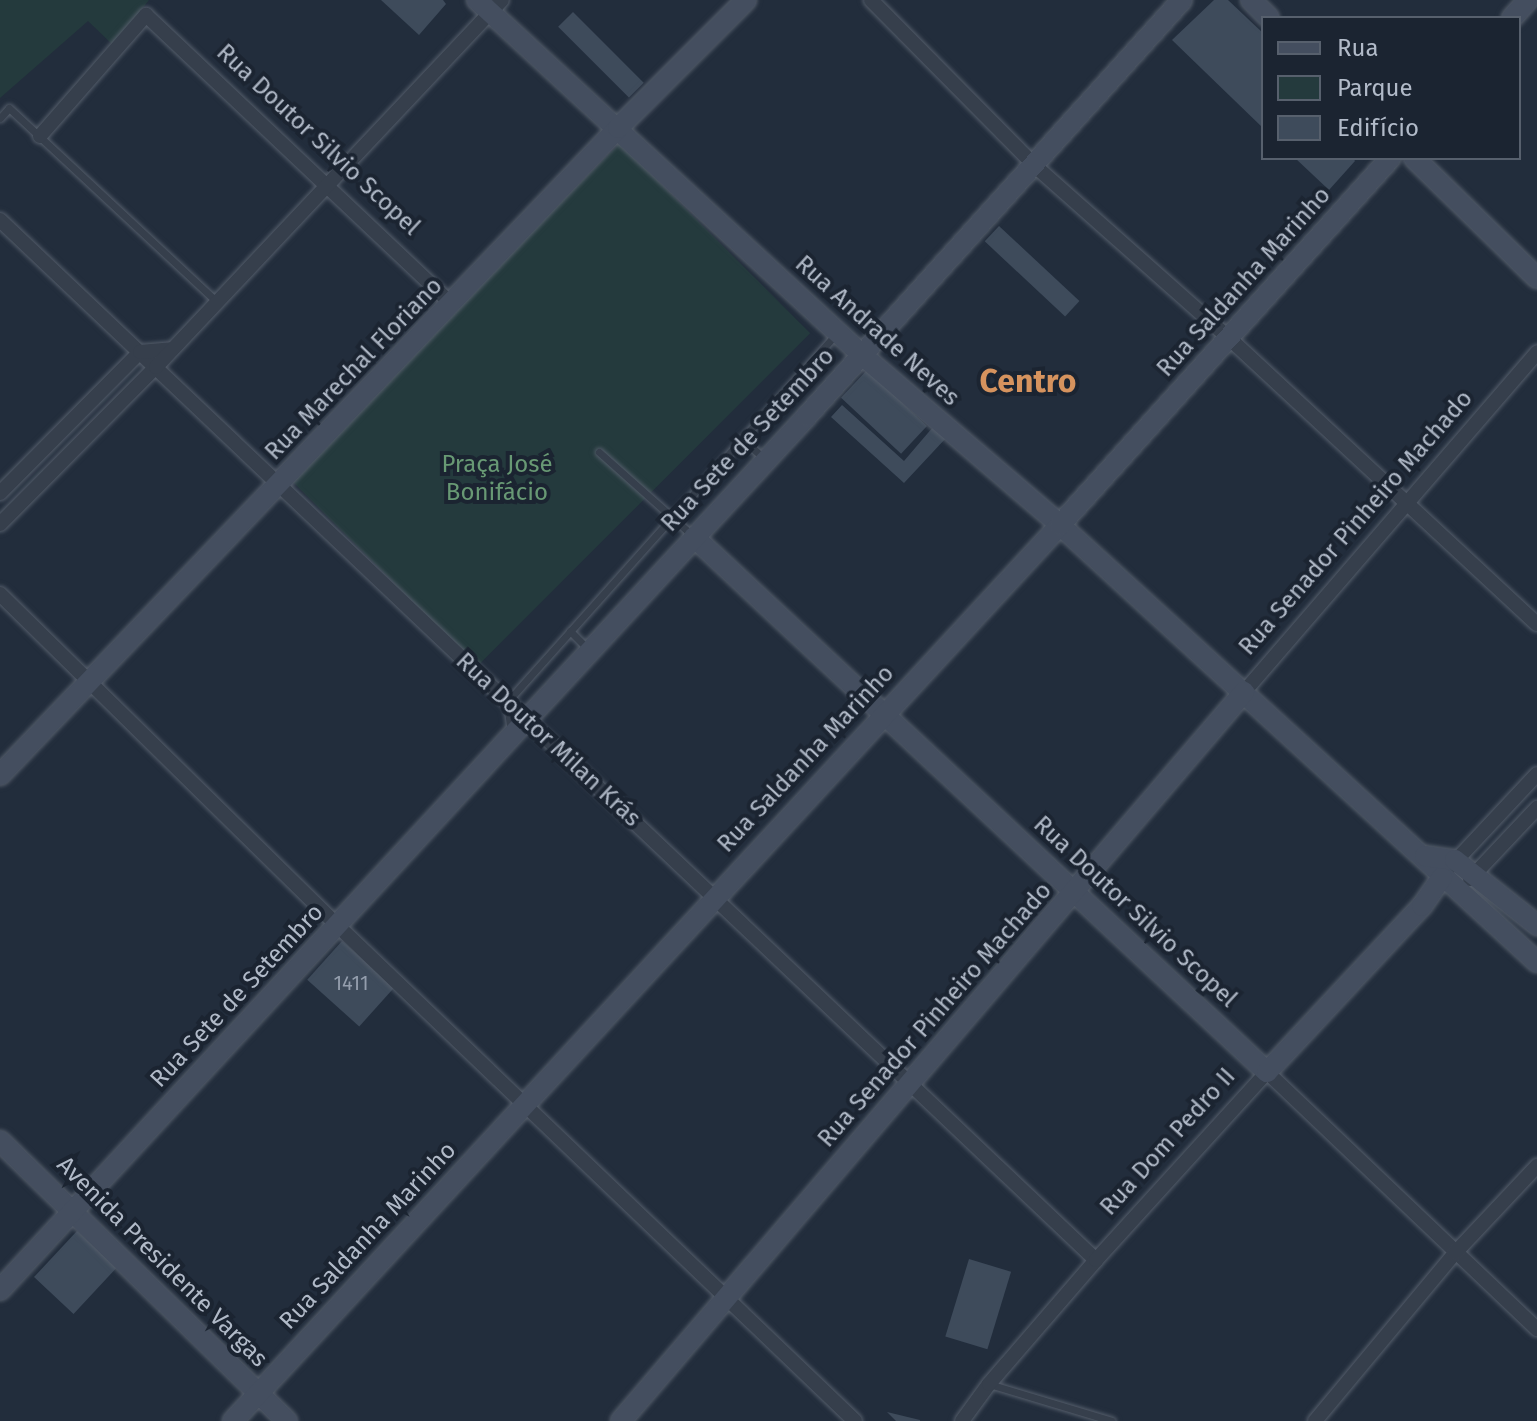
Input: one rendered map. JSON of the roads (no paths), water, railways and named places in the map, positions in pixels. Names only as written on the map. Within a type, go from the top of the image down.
[{"type":"main road","name":"Rua Marechal Floriano","points":[[0,775],[618,128],[746,0]]},
{"type":"main road","name":"Rua Sete de Setembro","points":[[0,1290],[766,460],[1182,0]]},
{"type":"main road","points":[[1251,0],[1267,16]]},
{"type":"main road","points":[[1514,16],[1528,0]]},
{"type":"main road","name":"Rua Andrade Neves","points":[[490,4],[862,355],[1060,525],[1425,856],[1442,877],[1537,962]]},
{"type":"main road","name":"Rua Saldanha Marinho","points":[[233,1421],[1060,525],[1388,160]]},
{"type":"main road","points":[[1416,160],[1537,278]]},
{"type":"main road","name":"Rua Doutor Silvio Scopel","points":[[694,537],[1267,1072]]},
{"type":"main road","name":"Rua Senador Pinheiro Machado","points":[[621,1421],[1244,692]]},
{"type":"main road","points":[[1425,856],[1455,860],[1537,925]]},
{"type":"main road","name":"Rua Dom Pedro II","points":[[1267,1072],[1422,906],[1442,877]]},
{"type":"main road","name":"Rua Dom Pedro II","points":[[1422,906],[1459,891]]},
{"type":"main road","name":"Avenida Presidente Vargas","points":[[0,1141],[287,1421]]},
{"type":"street","points":[[871,0],[1035,166],[1229,338],[1537,624]]},
{"type":"street","points":[[0,524],[156,367],[328,184],[490,4]]},
{"type":"street","name":"Rua Doutor Silvio Scopel","points":[[40,136],[146,15],[452,304]]},
{"type":"street","name":"Rua Doutor Milan Krás","points":[[0,220],[1096,1260]]},
{"type":"street","points":[[13,511],[0,495],[73,419],[140,352],[172,349]]},
{"type":"street","name":"Rua Senador Pinheiro Machado","points":[[1244,692],[1537,352]]},
{"type":"street","points":[[73,419],[89,434]]},
{"type":"street","points":[[0,594],[337,925],[725,1300],[855,1421]]},
{"type":"street","name":"Rua Dom Pedro II","points":[[1442,877],[1537,774]]},
{"type":"street","name":"Rua Dom Pedro II","points":[[1459,891],[1537,808]]},
{"type":"street","name":"Rua Doutor Silvio Scopel","points":[[1267,1072],[1537,1329]]},
{"type":"street","name":"Rua Dom Pedro II","points":[[962,1421],[989,1384],[1096,1260],[1267,1072]]},
{"type":"street","points":[[1315,1421],[1455,1253],[1537,1166]]},
{"type":"lane","points":[[0,118],[9,108],[216,301]]},
{"type":"lane","name":"Rua Sete de Setembro","points":[[507,702],[838,332]]},
{"type":"lane","points":[[742,439],[766,460]]},
{"type":"lane","points":[[599,452],[694,537]]},
{"type":"lane","points":[[570,631],[589,650]]},
{"type":"lane","points":[[507,702],[511,736]]},
{"type":"lane","points":[[989,1384],[1112,1421]]},
{"type":"district","name":"Centro","points":[[1028,381]]},
{"type":"park label","name":"Praça José Bonifácio","points":[[497,479]]}]
